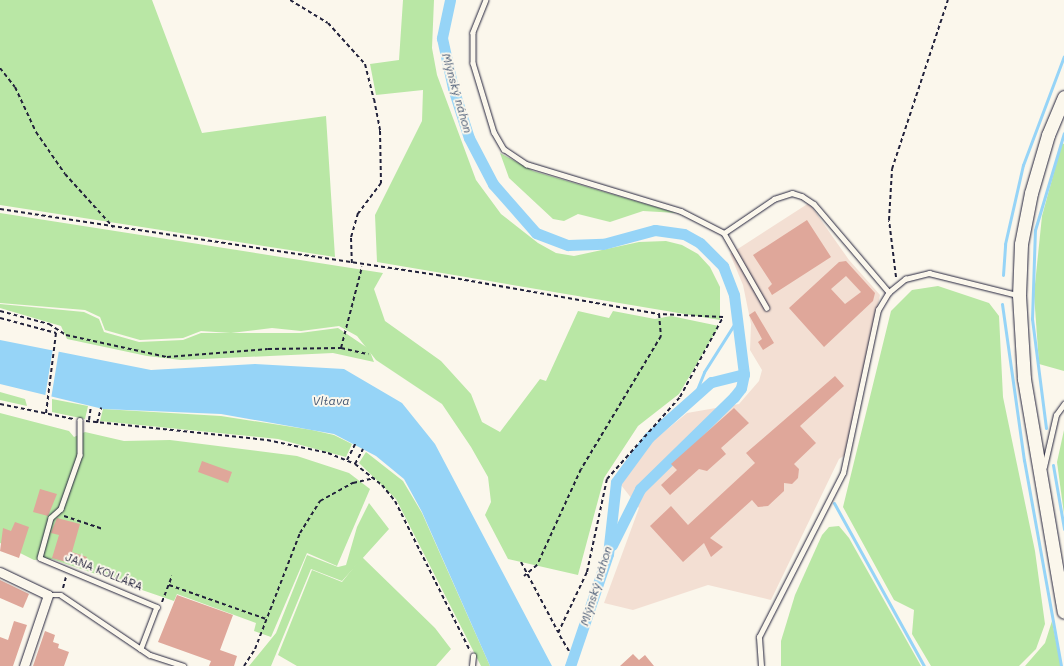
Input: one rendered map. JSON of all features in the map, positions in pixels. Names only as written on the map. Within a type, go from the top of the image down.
[{"type":"main road","points":[[1064,97],[1048,135],[1031,193],[1021,244],[1019,295],[1024,379],[1040,480],[1064,612]]},
{"type":"street","points":[[0,572],[48,595],[24,666]]},
{"type":"lane","points":[[486,0],[473,33],[473,63],[494,132],[504,149],[526,164],[681,211],[724,233],[767,308]]},
{"type":"lane","points":[[724,233],[774,198],[792,193],[802,196],[814,204],[889,292]]},
{"type":"lane","points":[[762,666],[759,637],[843,473],[878,310],[889,292],[896,285],[916,275],[929,273],[1019,295]]},
{"type":"lane","points":[[1040,480],[1056,415],[1064,404]]},
{"type":"lane","points":[[56,514],[80,455],[80,420]]},
{"type":"lane","name":"JANA KOLLÁRA","points":[[56,514],[51,518],[40,558],[157,607]]},
{"type":"lane","points":[[48,595],[61,595],[141,649],[183,666]]},
{"type":"lane","points":[[141,649],[157,607]]},
{"type":"lane","points":[[472,666],[473,656]]},
{"type":"path","points":[[290,0],[328,23],[365,64],[374,99],[380,131],[382,183],[358,213],[351,238],[352,264]]},
{"type":"path","points":[[896,285],[889,220],[892,169],[948,0]]},
{"type":"path","points":[[0,68],[15,87],[36,132],[65,174],[114,228]]},
{"type":"path","points":[[0,209],[352,264],[362,267],[437,275],[659,314],[682,312],[724,317],[680,397],[607,479],[588,572],[558,633]]},
{"type":"path","points":[[340,348],[362,267]]},
{"type":"path","points":[[0,312],[49,324],[66,335],[167,357],[268,349],[340,348],[368,354]]},
{"type":"path","points":[[524,576],[537,565],[581,469],[661,336],[659,314]]},
{"type":"path","points":[[0,318],[56,333],[46,414]]},
{"type":"path","points":[[0,404],[97,423],[266,440],[346,460],[355,464],[374,478],[395,501],[473,656]]},
{"type":"path","points":[[89,418],[92,406]]},
{"type":"path","points":[[97,423],[101,408]]},
{"type":"path","points":[[346,460],[355,444]]},
{"type":"path","points":[[355,464],[363,449]]},
{"type":"path","points":[[244,666],[255,649],[300,533],[320,501],[353,483],[374,478]]},
{"type":"path","points":[[56,514],[103,529]]},
{"type":"path","points":[[521,562],[569,652]]},
{"type":"path","points":[[62,591],[66,576]]},
{"type":"path","points":[[157,607],[160,608],[172,576]]},
{"type":"path","points":[[169,584],[266,619]]},
{"type":"shaded area","points":[[809,203],[849,260],[880,295],[845,455],[839,459],[771,600],[708,585],[633,610],[604,603],[639,508],[621,485],[654,440],[687,413],[739,404],[759,381],[762,370],[750,350],[751,324],[743,285],[730,254]]},
{"type":"green space","points":[[0,0],[152,0],[202,133],[326,116],[335,257],[0,205]]},
{"type":"green space","points":[[403,0],[434,0],[432,48],[437,75],[476,180],[501,214],[538,243],[556,253],[574,256],[639,242],[666,241],[682,245],[698,254],[710,267],[720,287],[720,320],[377,262],[375,215],[422,121],[423,90],[376,95],[370,64],[399,60]]},
{"type":"green space","points":[[1062,143],[1064,144],[1064,371],[1039,364],[1034,294],[1042,216]]},
{"type":"green space","points":[[500,153],[533,171],[676,213],[643,211],[610,222],[578,214],[564,221],[553,219],[509,178]]},
{"type":"green space","points":[[0,213],[383,273],[374,289],[385,321],[441,361],[471,394],[482,422],[500,432],[540,379],[546,381],[578,311],[609,318],[613,311],[655,319],[671,316],[719,326],[679,394],[638,426],[604,478],[578,575],[508,559],[485,515],[491,502],[488,477],[471,447],[442,404],[376,360],[357,336],[339,326],[301,331],[272,328],[231,333],[201,331],[183,338],[140,340],[105,330],[100,317],[85,310],[0,303]]},
{"type":"green space","points":[[938,286],[989,303],[999,316],[1003,397],[1035,551],[1045,624],[1036,649],[1019,666],[931,666],[912,634],[914,610],[894,600],[843,507],[891,311],[912,290]]},
{"type":"green space","points":[[0,304],[84,312],[99,319],[104,332],[139,342],[183,340],[201,333],[300,333],[338,328],[369,349],[374,362],[333,353],[181,360],[147,356],[67,339],[61,326],[0,308]]},
{"type":"green space","points":[[0,392],[25,399],[27,406],[0,400]]},
{"type":"green space","points":[[52,399],[88,406],[85,419],[52,412]]},
{"type":"green space","points":[[103,409],[221,416],[312,430],[334,435],[352,444],[346,457],[278,439],[100,421]]},
{"type":"green space","points":[[0,413],[69,431],[74,437],[85,432],[124,441],[170,440],[297,456],[349,473],[370,489],[337,566],[307,553],[271,637],[254,631],[256,623],[177,594],[174,601],[52,559],[34,560],[0,543]]},
{"type":"green space","points":[[1064,430],[1064,514],[1057,462]]},
{"type":"green space","points":[[366,452],[403,481],[422,513],[490,666],[481,666],[396,499],[359,463]]},
{"type":"green space","points":[[369,503],[389,529],[342,581],[311,569],[271,666],[249,666],[276,633],[307,555],[338,567],[346,565],[357,527]]},
{"type":"green space","points":[[839,526],[849,538],[921,666],[781,666],[781,641],[795,595],[822,535],[829,527]]},
{"type":"green space","points":[[362,557],[435,628],[451,649],[436,666],[297,666],[278,655],[312,570],[342,582]]},
{"type":"green space","points":[[1052,621],[1061,666],[1025,666],[1045,643]]},
{"type":"water","name":"Vltava","points":[[0,340],[151,370],[255,364],[344,369],[402,403],[435,444],[552,666],[490,666],[422,512],[404,479],[376,456],[334,434],[221,414],[103,409],[0,384]]},
{"type":"water","points":[[581,633],[575,666],[565,666]]},
{"type":"pier","points":[[53,348],[59,350],[51,399],[45,397]]},
{"type":"building","points":[[807,220],[831,257],[772,295],[768,288],[772,284],[753,255]]},
{"type":"building","points":[[846,261],[875,293],[873,301],[824,347],[789,308],[839,262]],"holes":[[[846,276],[861,292],[845,304],[831,289]]]},
{"type":"building","points":[[755,311],[774,343],[763,350],[758,342],[762,339],[749,315]]},
{"type":"building","points":[[835,376],[844,386],[800,426],[816,443],[794,464],[799,469],[798,478],[792,484],[784,483],[784,491],[768,506],[758,507],[752,500],[710,538],[723,547],[711,557],[704,543],[683,562],[650,526],[671,506],[688,525],[755,463],[746,453]]},
{"type":"building","points":[[734,408],[749,423],[721,448],[726,454],[707,471],[699,469],[670,495],[661,485],[677,470],[671,464]]},
{"type":"building","points":[[202,461],[232,472],[228,483],[198,472]]},
{"type":"building","points":[[40,489],[57,494],[48,516],[33,512]]},
{"type":"building","points":[[57,518],[80,524],[72,552],[87,557],[84,567],[52,558],[59,535],[51,533]]},
{"type":"building","points":[[15,522],[29,527],[19,558],[0,551],[3,528],[11,531]]},
{"type":"building","points":[[0,580],[29,594],[23,608],[0,598]]},
{"type":"building","points":[[177,595],[233,615],[220,650],[237,656],[234,666],[209,666],[211,661],[158,642]]},
{"type":"building","points":[[14,621],[27,625],[13,666],[0,666],[0,637],[8,640]]},
{"type":"building","points":[[45,631],[55,635],[53,642],[59,644],[58,648],[69,652],[64,666],[33,666]]},
{"type":"building","points":[[633,654],[639,660],[645,655],[654,666],[620,666]]},
{"type":"waterway","name":"Mlýnský náhon","points":[[450,0],[442,38],[453,88],[469,138],[493,184],[536,233],[568,245],[603,244],[655,230],[684,234],[700,243],[723,266],[734,295],[744,374],[711,382],[649,437],[616,482],[608,554],[570,666]]},
{"type":"waterway","points":[[1003,275],[1005,244],[1023,165],[1064,56]]},
{"type":"waterway","points":[[1046,428],[1032,319],[1035,230],[1064,133]]},
{"type":"waterway","points":[[1002,304],[1024,460],[1061,666]]},
{"type":"waterway","points":[[694,397],[704,372],[737,320]]},
{"type":"waterway","points":[[612,545],[640,489],[734,397],[741,388],[744,374]]},
{"type":"waterway","points":[[1053,465],[1064,529]]},
{"type":"waterway","points":[[834,503],[924,666]]}]
